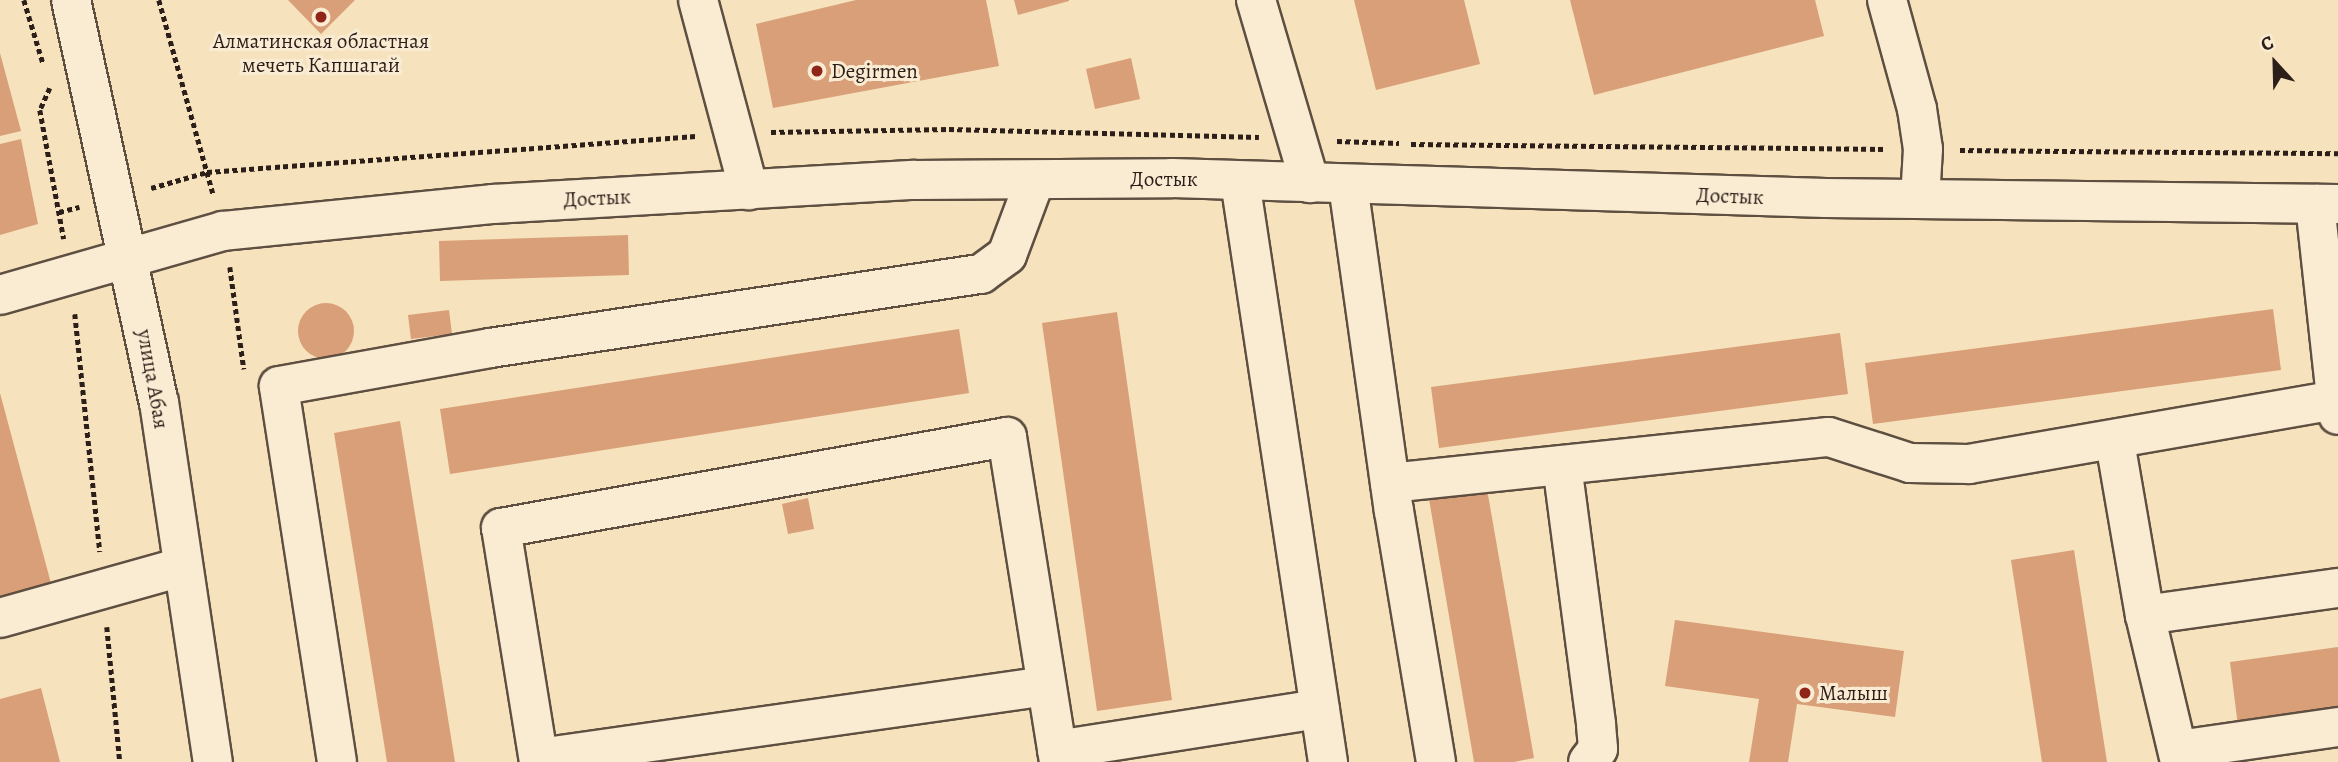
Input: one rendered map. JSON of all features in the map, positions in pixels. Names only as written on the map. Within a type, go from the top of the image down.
[{"type":"street","name":"улица Абая","points":[[71,0],[130,259],[159,402],[213,762]]},
{"type":"street","points":[[698,0],[749,190]]},
{"type":"street","points":[[1256,0],[1310,183]]},
{"type":"street","points":[[1887,0],[1917,109],[1923,149],[1920,199]]},
{"type":"street","name":"Достык","points":[[0,295],[223,231],[348,216],[749,190],[1035,180],[1240,181],[1920,199],[2326,204]]},
{"type":"street","points":[[337,762],[279,386],[490,348],[981,274],[1007,255],[1035,180]]},
{"type":"street","points":[[1240,181],[1328,762]]},
{"type":"street","points":[[1348,184],[1390,482],[1436,762]]},
{"type":"street","points":[[1390,482],[1829,437],[1910,463],[1969,464],[2337,407],[2326,204]]},
{"type":"street","points":[[1046,686],[539,760],[501,528],[1007,437],[1058,756],[1320,709]]},
{"type":"street","points":[[2115,442],[2145,615],[2179,756],[2338,727]]},
{"type":"street","points":[[1562,465],[1596,725],[1598,749],[1588,762]]},
{"type":"street","points":[[0,618],[182,567]]},
{"type":"street","points":[[2145,615],[2338,588]]},
{"type":"path","points":[[24,0],[51,86],[40,110],[69,276],[120,762]]},
{"type":"building","name":"Алматинская областная мечеть Капшагай","points":[[288,0],[355,0],[321,34]]},
{"type":"building","points":[[856,0],[986,0],[999,66],[773,108],[756,24]]},
{"type":"building","points":[[1014,0],[1069,0],[1069,1],[1018,15]]},
{"type":"building","points":[[1354,0],[1464,0],[1480,64],[1376,90]]},
{"type":"building","points":[[1570,0],[1815,0],[1824,36],[1594,95]]},
{"type":"building","points":[[0,53],[21,131],[0,136]]},
{"type":"building","points":[[1131,58],[1140,99],[1095,109],[1086,69]]},
{"type":"building","points":[[21,139],[38,224],[0,235],[0,144]]},
{"type":"building","points":[[628,235],[629,275],[440,281],[439,241]]},
{"type":"building","points":[[326,303],[341,308],[349,316],[354,331],[349,346],[341,354],[326,359],[311,354],[303,346],[298,331],[303,316],[311,308]]},
{"type":"building","points":[[2273,309],[2281,370],[1873,424],[1865,363]]},
{"type":"building","points":[[449,310],[452,334],[411,339],[408,315]]},
{"type":"building","points":[[1117,312],[1172,700],[1097,711],[1042,323]]},
{"type":"building","points":[[959,329],[969,393],[450,474],[440,409]]},
{"type":"building","points":[[1840,333],[1848,394],[1439,448],[1431,387]]},
{"type":"building","points":[[0,393],[52,587],[0,600]]},
{"type":"building","points":[[400,421],[455,762],[387,762],[334,433]]},
{"type":"building","points":[[1487,489],[1534,758],[1514,762],[1474,762],[1429,499]]},
{"type":"building","points":[[808,498],[814,529],[788,534],[782,504]]},
{"type":"building","points":[[2074,550],[2107,762],[2042,762],[2011,560]]},
{"type":"building","name":"Малыш","points":[[1675,620],[1904,651],[1895,717],[1797,704],[1788,762],[1749,762],[1759,699],[1665,686]]},
{"type":"building","points":[[2338,647],[2338,720],[2239,734],[2230,662]]},
{"type":"building","points":[[41,688],[60,762],[0,762],[0,699]]},
{"type":"place","name":"Алматинская областная мечеть Капшагай","points":[[321,17]]},
{"type":"place","name":"Degirmen","points":[[817,71]]},
{"type":"place","name":"Малыш","points":[[1805,693]]}]
